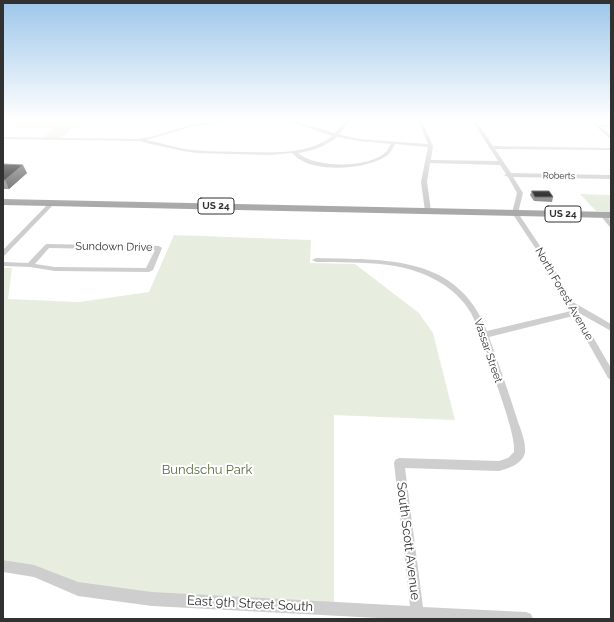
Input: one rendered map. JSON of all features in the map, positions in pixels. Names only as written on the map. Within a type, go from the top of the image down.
[{"type":"main road","name":"US 24","points":[[3,202],[607,215]]},
{"type":"street","points":[[175,148],[194,152],[294,152],[310,148]]},
{"type":"street","points":[[294,152],[299,158],[310,163],[352,165],[382,157],[390,151],[391,148]]},
{"type":"street","points":[[428,211],[424,182],[430,148]]},
{"type":"street","points":[[492,148],[519,190],[520,194],[515,208],[515,213]]},
{"type":"street","points":[[553,148],[611,149]]},
{"type":"street","points":[[428,161],[500,163]]},
{"type":"street","name":"Roberts","points":[[508,175],[611,177]]},
{"type":"street","points":[[3,254],[52,203]]},
{"type":"street","name":"North Forest Avenue","points":[[515,213],[543,255],[611,376]]},
{"type":"street","points":[[607,215],[611,224]]},
{"type":"street","name":"Sundown Drive","points":[[3,264],[30,265],[55,269],[149,270],[159,248],[47,246],[30,265]]},
{"type":"street","name":"Vassar Street","points":[[316,260],[397,263],[415,267],[443,281],[461,295],[475,313],[484,335],[520,450],[518,455],[510,464],[499,466],[399,463]]},
{"type":"street","points":[[570,304],[611,328]]},
{"type":"street","points":[[484,335],[575,313]]},
{"type":"street","name":"South Scott Avenue","points":[[399,463],[417,616]]},
{"type":"street","name":"East 9th Street South","points":[[3,566],[34,571],[78,589],[152,599],[417,616],[526,619]]},
{"type":"green space","points":[[580,194],[611,195],[611,212],[596,211]]},
{"type":"green space","name":"Bundschu Park","points":[[174,235],[311,240],[310,263],[355,264],[419,313],[433,333],[455,420],[334,415],[334,603],[163,594],[77,584],[26,564],[3,560],[3,268],[12,268],[8,299],[79,302],[149,292]]},
{"type":"building","points":[[3,164],[23,165],[3,180]]},
{"type":"building","points":[[532,191],[549,191],[553,197],[535,197]]}]
